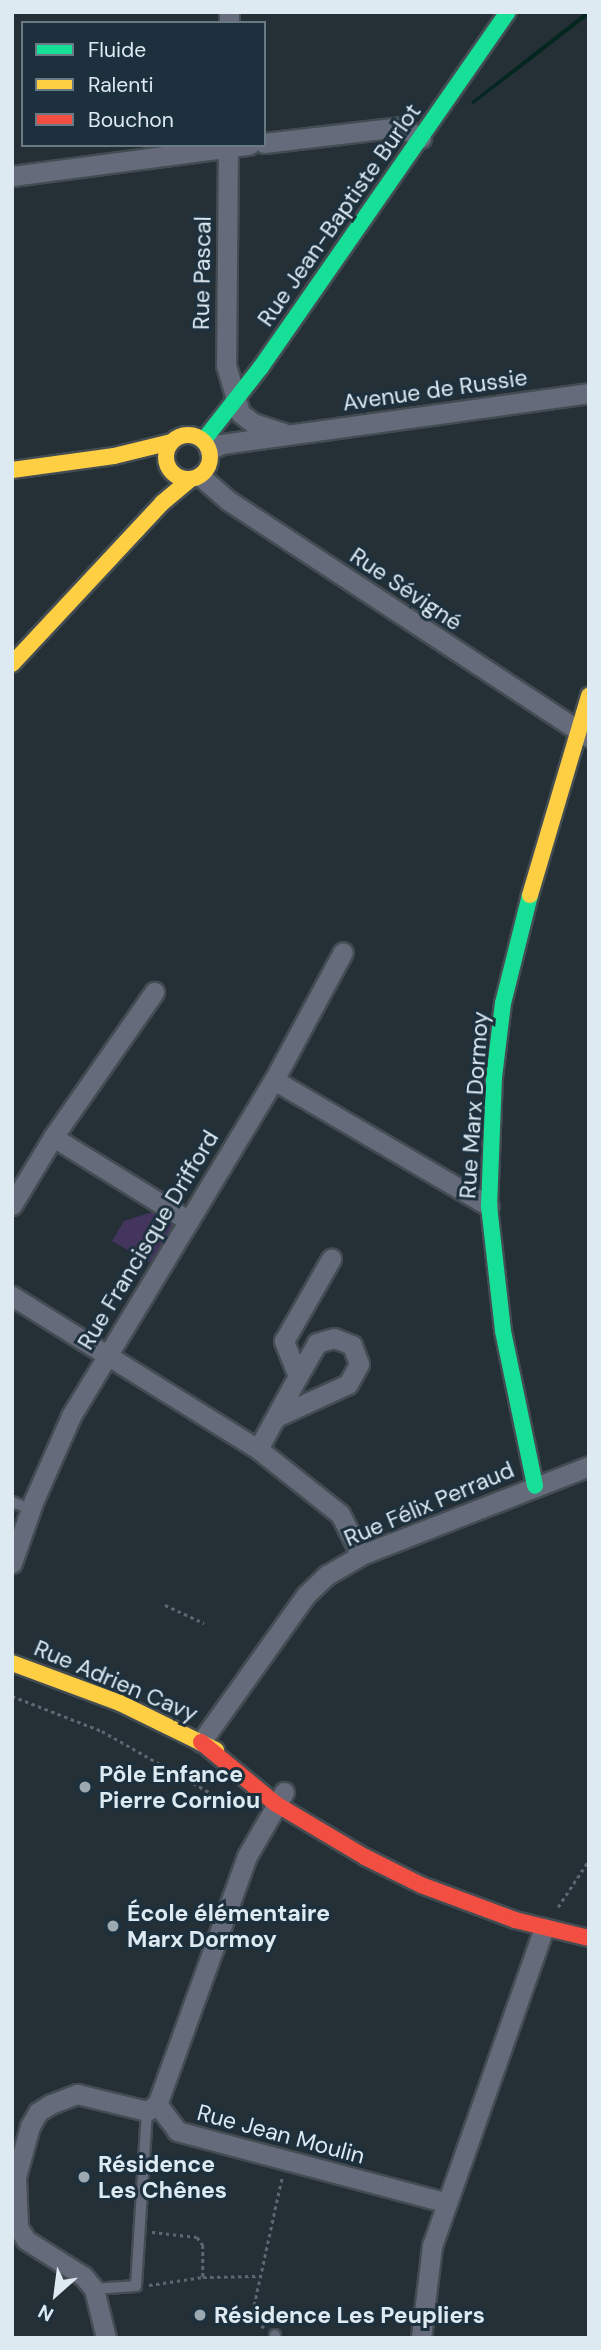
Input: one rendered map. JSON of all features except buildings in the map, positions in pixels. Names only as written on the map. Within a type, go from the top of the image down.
[{"type":"street","name":"Rue Jean-Baptiste Burlot","points":[[206,445],[508,12]]},
{"type":"street","points":[[266,144],[401,127],[421,138]]},
{"type":"street","points":[[12,176],[221,147]]},
{"type":"street","name":"Rue Pascal","points":[[228,147],[226,365],[237,399]]},
{"type":"street","name":"Avenue de Russie","points":[[206,445],[589,393]]},
{"type":"street","name":"Avenue de Russie","points":[[237,399],[240,413],[253,423],[288,435]]},
{"type":"street","points":[[12,470],[114,456],[171,442],[187,435],[206,445],[208,468],[162,503],[12,664]]},
{"type":"street","points":[[162,503],[166,452],[171,442]]},
{"type":"street","points":[[114,456],[159,460],[177,477],[194,478]]},
{"type":"street","name":"Rue Sévigné","points":[[194,478],[583,735]]},
{"type":"street","name":"Rue Marx Dormoy","points":[[535,1486],[503,1331],[489,1206],[494,1077],[503,1003],[528,900],[583,735],[589,696]]},
{"type":"street","name":"Rue Francisque Drifford","points":[[12,1563],[31,1509],[71,1416],[274,1080],[343,952]]},
{"type":"street","points":[[12,1205],[53,1137],[153,992]]},
{"type":"street","points":[[274,1080],[489,1206]]},
{"type":"street","points":[[53,1137],[189,1221]]},
{"type":"street","points":[[298,1376],[284,1341],[331,1259]]},
{"type":"street","points":[[12,1296],[258,1449],[340,1514],[361,1555]]},
{"type":"street","points":[[258,1449],[275,1417],[317,1343],[334,1338],[352,1345],[359,1364],[348,1384],[275,1417]]},
{"type":"street","name":"Rue Félix Perraud","points":[[201,1742],[306,1595],[327,1575],[361,1555],[589,1466]]},
{"type":"street","name":"Rue Adrien Cavy","points":[[12,1663],[120,1703],[261,1774],[280,1798],[315,1825],[365,1857],[421,1885],[544,1928],[589,1938]]},
{"type":"street","points":[[106,2338],[94,2290],[83,2276],[26,2240],[18,2227],[16,2177],[30,2126],[38,2112],[77,2094],[152,2107],[247,1856],[280,1798]]},
{"type":"street","points":[[422,2338],[432,2246],[544,1928]]},
{"type":"street","name":"Rue Jean Moulin","points":[[152,2107],[177,2132],[447,2203]]},
{"type":"lane","points":[[12,1502],[31,1509]]},
{"type":"lane","points":[[94,2290],[136,2286],[152,2107]]},
{"type":"path","points":[[165,1605],[204,1623]]},
{"type":"path","points":[[12,1696],[102,1731],[239,1809]]},
{"type":"path","points":[[544,1928],[589,1860]]},
{"type":"path","points":[[275,2337],[251,2319],[286,2160]]},
{"type":"path","points":[[142,2231],[197,2237],[203,2245],[203,2277]]},
{"type":"path","points":[[136,2286],[203,2277],[260,2276]]},
{"type":"shaded area","points":[[586,12],[589,15],[473,104],[471,102]]},
{"type":"shaded area","points":[[152,1212],[173,1225],[150,1263],[112,1241],[124,1221]]},
{"type":"traffic: fast","points":[[203,441],[261,367],[508,12]]},
{"type":"traffic: fast","points":[[530,895],[503,1003],[494,1077],[489,1206],[503,1331],[535,1486]]},
{"type":"traffic: slow","points":[[188,435],[197,436],[204,441],[209,448],[210,457],[209,466],[204,473],[197,478],[188,479],[179,478],[172,473],[167,466],[166,457],[167,448],[172,441],[179,436],[188,435]]},
{"type":"traffic: slow","points":[[12,470],[114,456],[171,442]]},
{"type":"traffic: slow","points":[[12,664],[162,503],[189,480]]},
{"type":"traffic: slow","points":[[530,895],[589,696]]},
{"type":"traffic: slow","points":[[12,1663],[120,1703],[216,1750]]},
{"type":"traffic: jam","points":[[201,1742],[276,1804],[365,1857],[421,1885],[515,1920],[589,1938]]},
{"type":"place","name":"Pôle Enfance Pierre Corniou","points":[[85,1787]]},
{"type":"place","name":"École élémentaire Marx Dormoy","points":[[113,1926]]},
{"type":"place","name":"Résidence Les Chênes","points":[[84,2177]]},
{"type":"place","name":"Résidence Les Peupliers","points":[[200,2315]]}]
